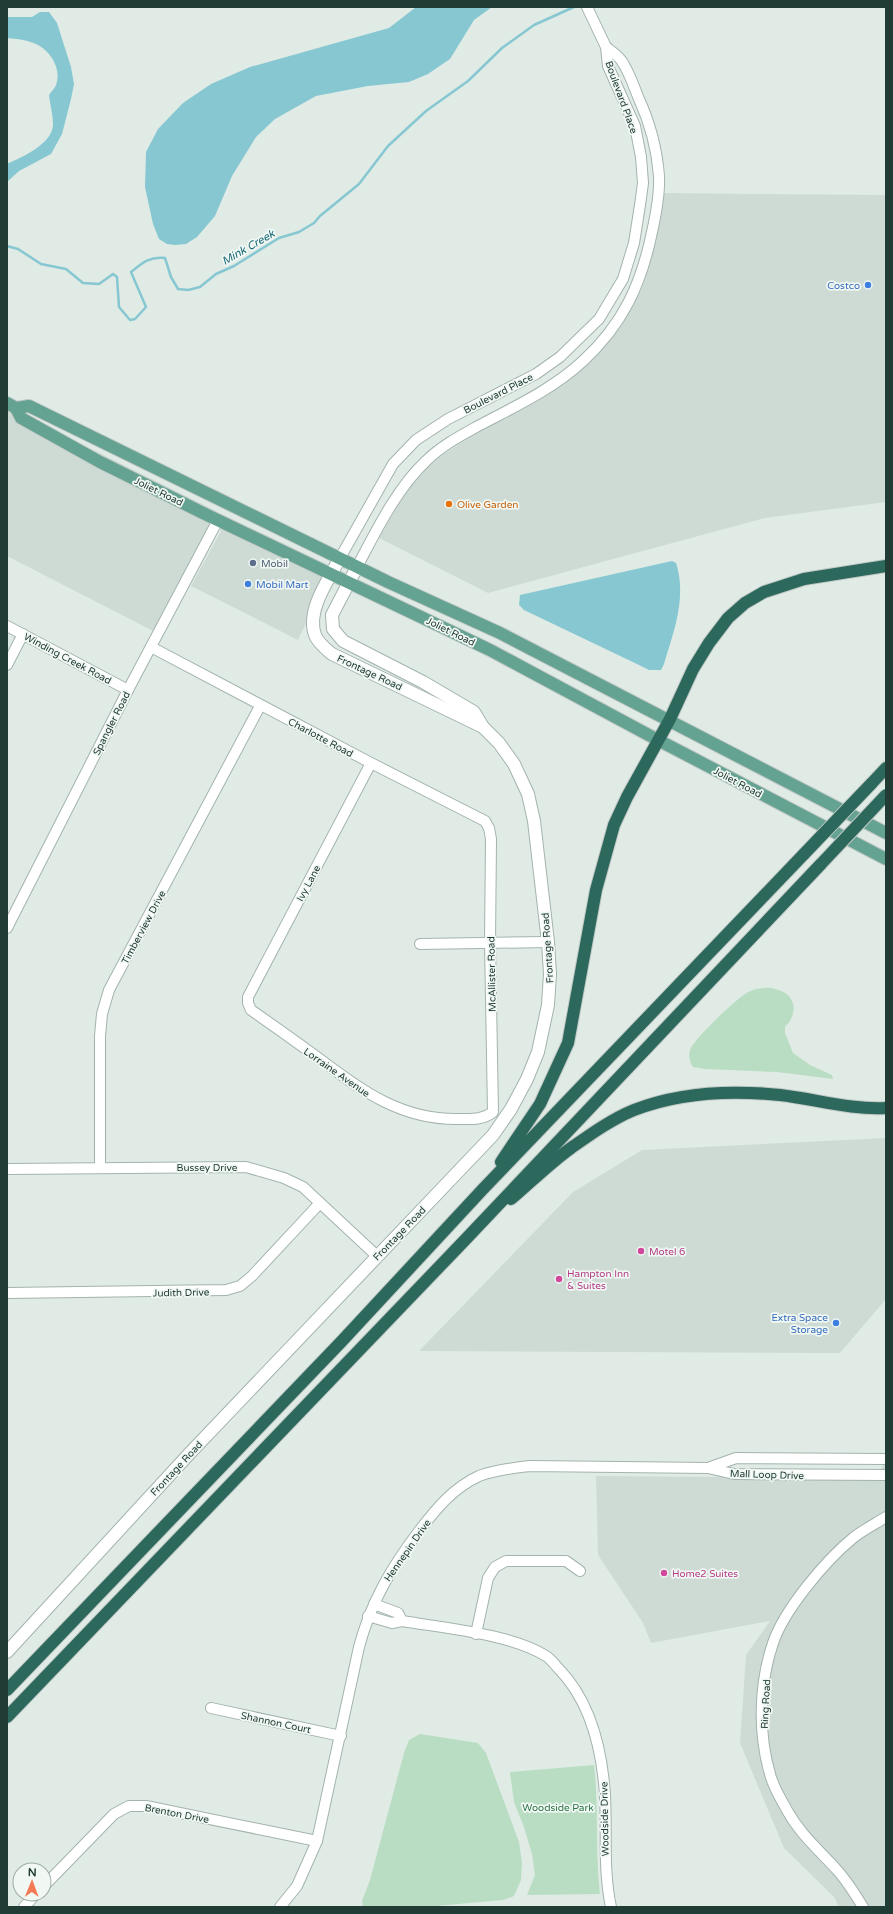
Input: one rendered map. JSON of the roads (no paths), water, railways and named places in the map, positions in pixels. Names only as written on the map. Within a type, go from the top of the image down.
[{"type":"highway","points":[[483,1189],[540,1104],[568,1043],[596,890],[604,856],[614,825],[627,797],[670,719],[693,669],[709,643],[728,618],[745,603],[764,592],[793,582],[886,566]]},
{"type":"highway","points":[[7,1690],[341,1342],[483,1189],[886,768]]},
{"type":"highway","points":[[7,1718],[464,1241],[886,794]]},
{"type":"highway","points":[[464,1241],[570,1149],[605,1125],[633,1111],[660,1102],[704,1093],[750,1092],[861,1107],[886,1108]]},
{"type":"main road","name":"Joliet Road","points":[[12,405],[29,406],[357,567],[500,633],[670,719],[886,833]]},
{"type":"main road","name":"Joliet Road","points":[[12,405],[21,418],[80,451],[218,520],[490,650],[886,859]]},
{"type":"street","points":[[588,9],[606,47]]},
{"type":"street","name":"Boulevard Place","points":[[340,558],[393,464],[416,440],[448,419],[536,374],[560,358],[599,319],[623,279],[634,243],[643,183],[641,157],[635,126],[608,66],[606,47]]},
{"type":"street","name":"Boulevard Place","points":[[357,567],[400,491],[412,474],[447,444],[559,380],[583,361],[607,334],[629,304],[640,282],[658,208],[659,176],[646,114],[621,60],[606,47]]},
{"type":"street","points":[[640,205],[658,208]]},
{"type":"street","name":"Spangler Road","points":[[7,928],[128,690],[218,520]]},
{"type":"street","name":"Frontage Road","points":[[340,558],[315,611],[315,635],[322,646],[332,654],[483,727]]},
{"type":"street","name":"Frontage Road","points":[[7,1652],[189,1454],[492,1135],[512,1109],[538,1052],[548,1004],[550,974],[548,942],[534,821],[528,794],[509,755],[483,727],[474,712],[423,682],[343,641],[332,629],[332,615],[357,567]]},
{"type":"street","name":"Winding Creek Road","points":[[7,626],[128,690]]},
{"type":"street","points":[[7,665],[23,634]]},
{"type":"street","name":"Charlotte Road","points":[[151,647],[371,764],[485,821],[489,828]]},
{"type":"street","name":"Timberview Drive","points":[[100,1168],[100,1036],[102,1014],[109,990],[260,706]]},
{"type":"street","name":"Ivy Lane","points":[[248,1003],[248,997],[371,764]]},
{"type":"street","name":"McAllister Road","points":[[487,1117],[494,1112],[490,943],[491,839],[489,828]]},
{"type":"street","points":[[420,944],[548,942]]},
{"type":"street","name":"Lorraine Avenue","points":[[248,1003],[251,1010],[359,1088],[380,1101],[406,1111],[431,1117],[456,1119],[487,1117]]},
{"type":"street","name":"Bussey Drive","points":[[7,1169],[246,1167],[284,1178],[303,1187],[377,1256]]},
{"type":"street","name":"Judith Drive","points":[[7,1293],[226,1290],[240,1286],[252,1276],[320,1203]]},
{"type":"street","name":"Mall Loop Drive","points":[[708,1468],[736,1458],[886,1459]]},
{"type":"street","name":"Hennepin Drive","points":[[280,1907],[297,1886],[317,1841],[341,1736],[359,1647],[368,1616],[395,1564],[438,1507],[458,1488],[479,1476],[503,1470],[530,1466],[708,1468]]},
{"type":"street","name":"Mall Loop Drive","points":[[708,1468],[734,1474],[886,1475]]},
{"type":"street","name":"Ring Road","points":[[863,1907],[838,1870],[806,1838],[788,1813],[770,1776],[763,1744],[762,1710],[764,1681],[773,1643],[788,1613],[821,1570],[853,1538],[886,1517]]},
{"type":"street","points":[[476,1634],[488,1578],[495,1567],[506,1561],[566,1561],[580,1571]]},
{"type":"street","name":"Woodside Drive","points":[[374,1604],[398,1613],[402,1621]]},
{"type":"street","name":"Woodside Drive","points":[[368,1616],[392,1623],[402,1621],[510,1641],[529,1647],[548,1657],[564,1673],[582,1699],[592,1724],[604,1781],[606,1817],[605,1860],[607,1891],[611,1907]]},
{"type":"street","name":"Shannon Court","points":[[211,1708],[341,1736]]},
{"type":"street","name":"Brenton Drive","points":[[52,1878],[114,1814],[129,1806],[146,1806],[317,1841]]},
{"type":"water","points":[[416,7],[492,7],[474,20],[450,59],[428,74],[409,82],[368,86],[316,96],[275,119],[256,137],[232,176],[215,216],[197,237],[186,244],[175,245],[167,244],[159,239],[153,224],[145,187],[146,152],[158,129],[183,103],[211,84],[250,67],[389,28]]},
{"type":"water","points":[[40,12],[49,12],[57,23],[71,67],[74,84],[62,134],[51,154],[19,171],[7,182],[7,164],[36,149],[48,138],[52,131],[53,121],[49,95],[55,86],[58,73],[54,62],[47,52],[38,45],[19,39],[7,38],[7,17],[32,17]]},
{"type":"water","points":[[672,561],[676,563],[679,576],[680,601],[675,627],[661,670],[649,670],[524,610],[519,605],[520,595]]},
{"type":"waterway","name":"Mink Creek","points":[[7,246],[18,249],[41,264],[66,269],[83,283],[99,284],[113,274],[117,277],[119,307],[130,320],[135,319],[146,307],[131,272],[146,261],[155,258],[165,258],[171,277],[178,289],[188,290],[200,287],[216,274],[234,266],[279,238],[299,232],[314,223],[320,216],[359,184],[388,146],[426,111],[468,81],[502,48],[534,25],[574,7]]},
{"type":"place","name":"Costco","points":[[868,285]]},
{"type":"place","name":"Olive Garden","points":[[449,504]]},
{"type":"place","name":"Mobil","points":[[253,563]]},
{"type":"place","name":"Mobil Mart","points":[[248,584]]},
{"type":"place","name":"Motel 6","points":[[641,1251]]},
{"type":"place","name":"Hampton Inn & Suites","points":[[559,1279]]},
{"type":"place","name":"Extra Space Storage","points":[[836,1323]]},
{"type":"place","name":"Home2 Suites","points":[[664,1573]]},
{"type":"park label","name":"Woodside Park","points":[[558,1807]]}]
